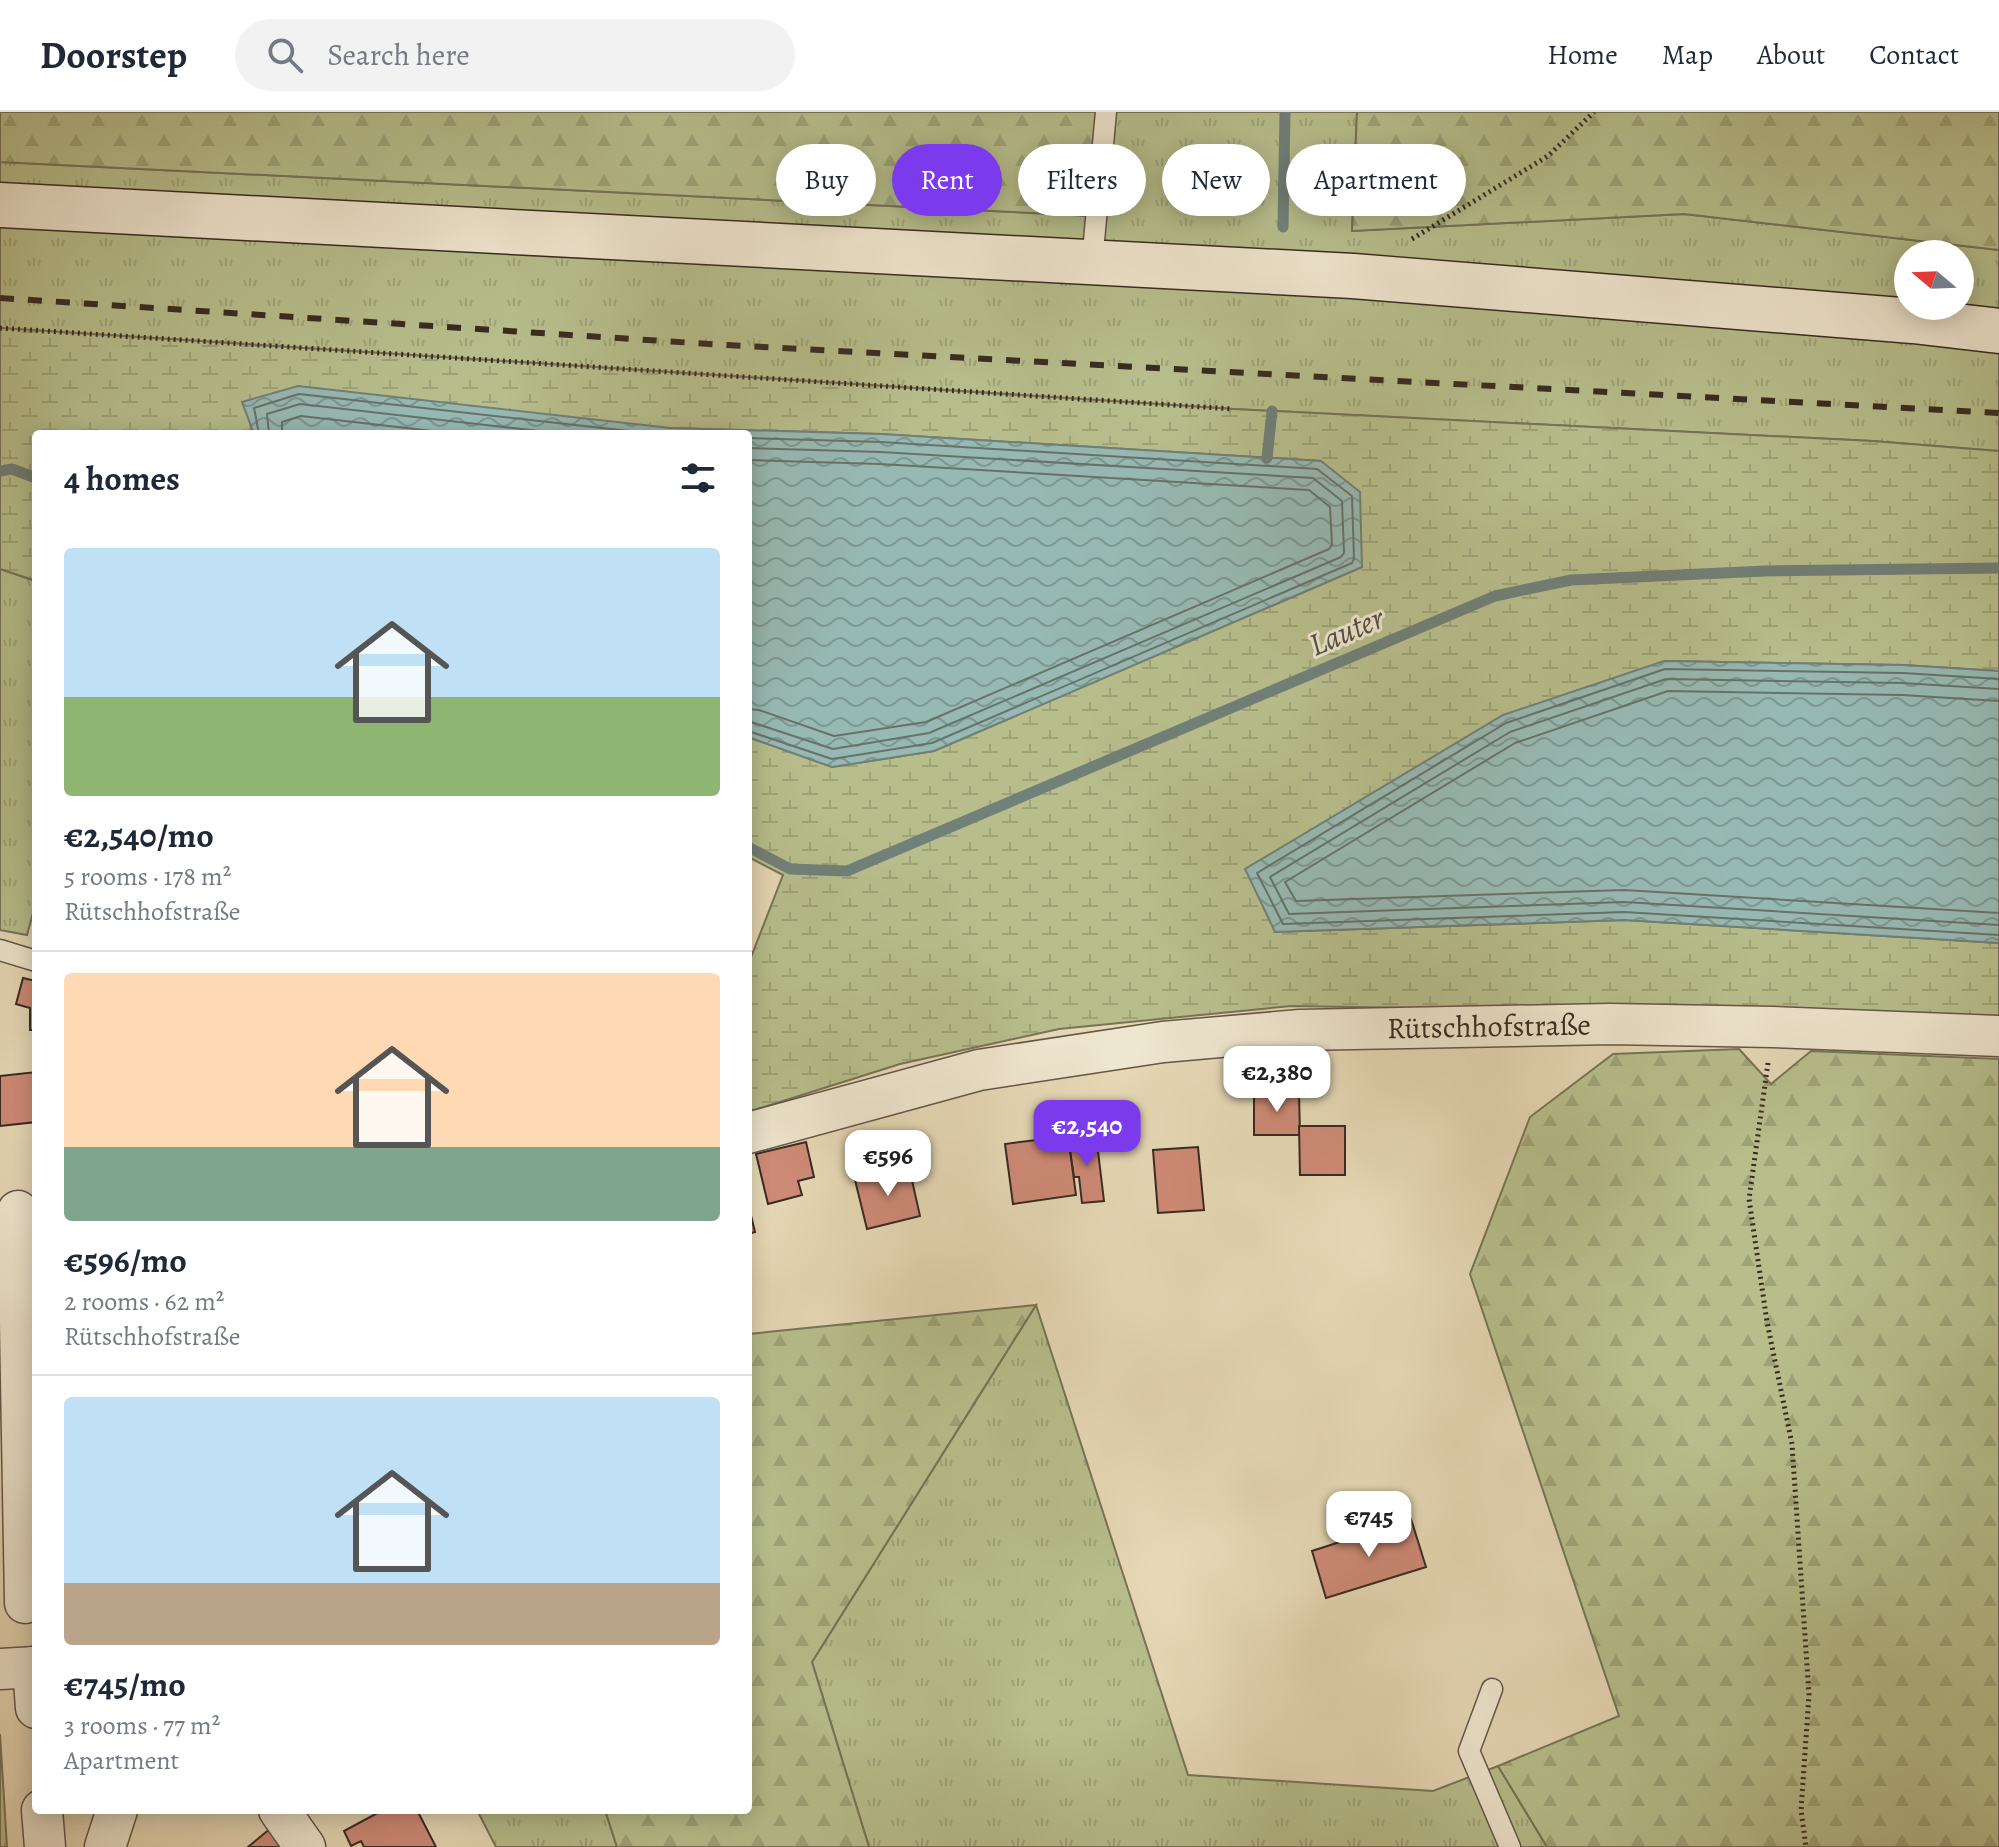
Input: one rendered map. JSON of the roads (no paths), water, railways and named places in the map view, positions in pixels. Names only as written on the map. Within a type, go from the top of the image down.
[{"type":"street","points":[[0,205],[1353,276],[1913,321],[1999,331]]},
{"type":"street","name":"Rütschhofstraße","points":[[752,1132],[979,1070],[1163,1042],[1315,1030],[1610,1024],[1999,1036]]},
{"type":"street","points":[[18,1211],[28,1330],[25,1603]]},
{"type":"street","points":[[23,1668],[32,1696]]},
{"type":"street","points":[[42,1814],[45,1847]]},
{"type":"street","points":[[105,1847],[116,1814]]},
{"type":"street","points":[[282,1814],[305,1847]]},
{"type":"lane","points":[[1092,262],[1106,112]]},
{"type":"lane","points":[[0,950],[32,960]]},
{"type":"lane","points":[[1492,1689],[1469,1751],[1510,1847]]},
{"type":"water","points":[[298,386],[670,428],[740,430],[252,430],[242,402]]},
{"type":"water","points":[[752,430],[881,434],[1321,461],[1360,492],[1362,567],[934,751],[832,767],[752,738]]},
{"type":"water","points":[[1664,661],[1903,665],[1999,671],[1999,943],[1624,920],[1275,932],[1245,869],[1503,715]]},
{"type":"waterway","points":[[1283,227],[1285,112]]},
{"type":"waterway","points":[[1267,458],[1272,411]]},
{"type":"waterway","name":"Lauter","points":[[0,471],[12,469],[32,476]]},
{"type":"waterway","name":"Lauter","points":[[752,849],[790,869],[847,871],[1495,596],[1571,580],[1765,571],[1999,568]]},
{"type":"railway","points":[[0,298],[725,345],[1999,413]]}]
